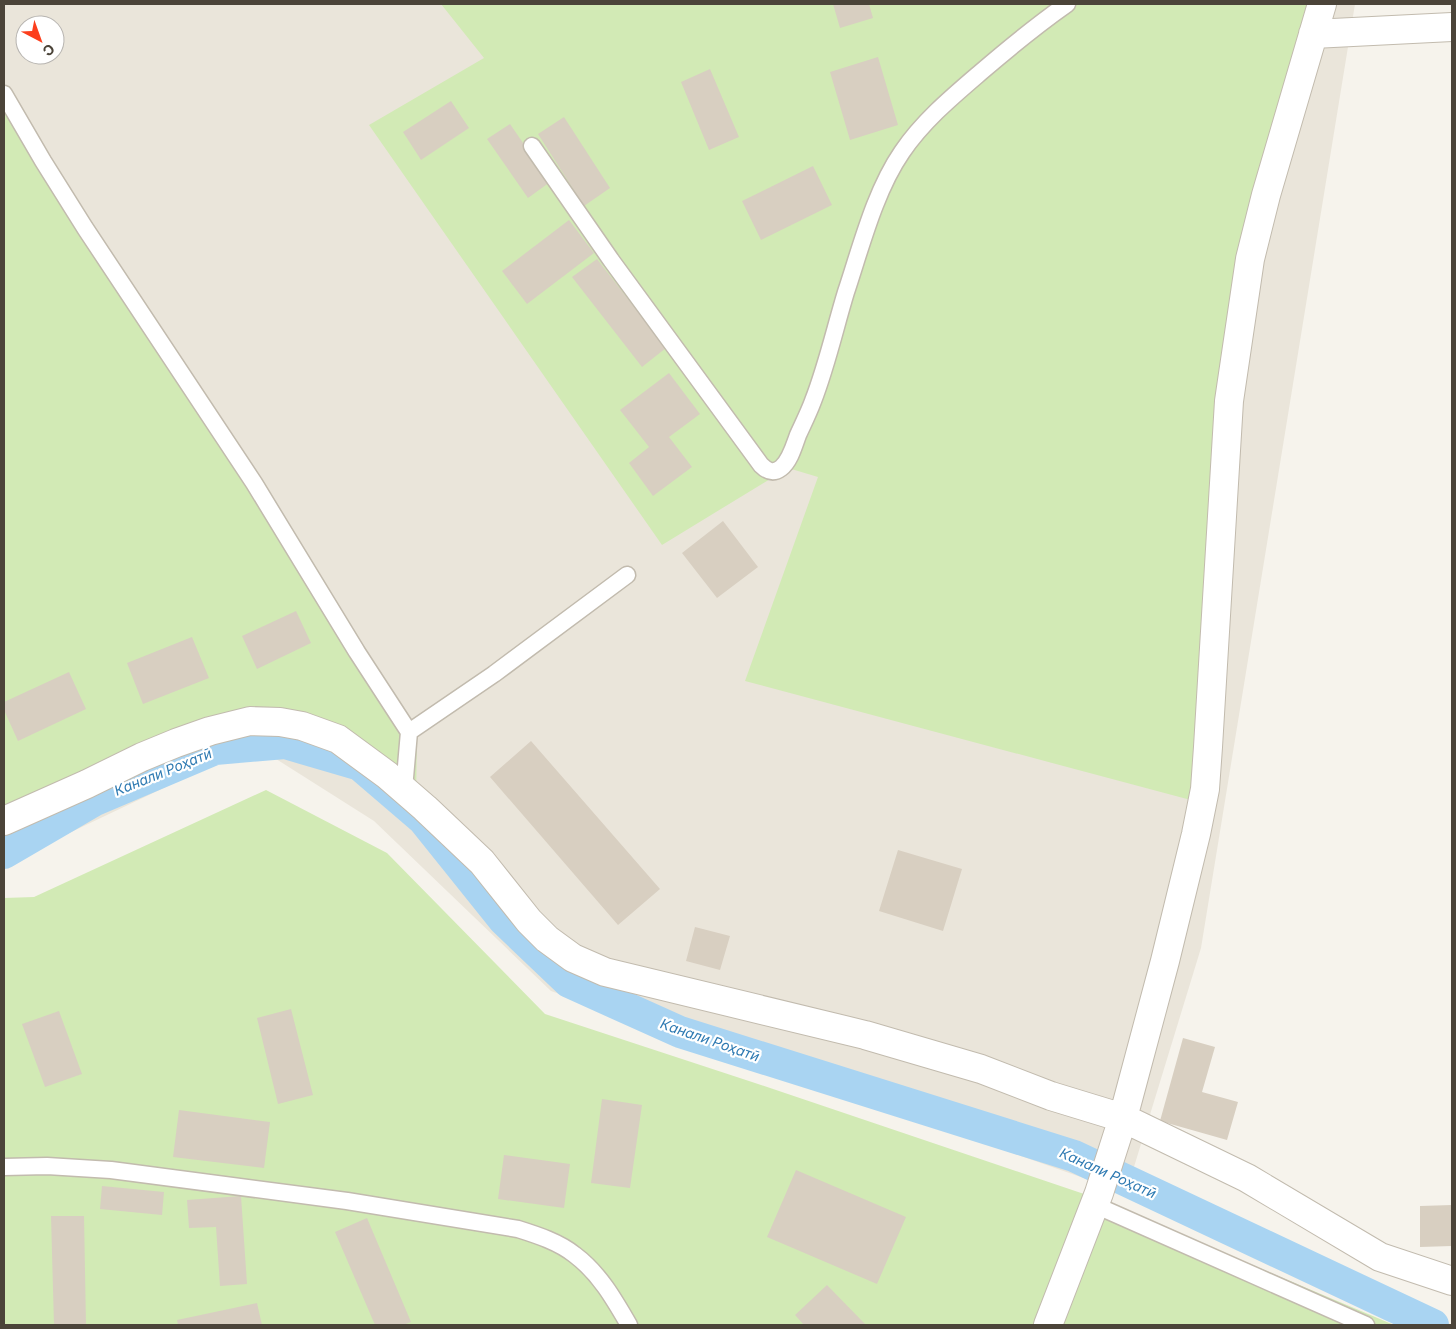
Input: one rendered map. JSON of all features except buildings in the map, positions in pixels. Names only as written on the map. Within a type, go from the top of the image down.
[{"type":"street","points":[[1048,1325],[1097,1199],[1120,1126],[1167,952],[1196,834],[1205,789],[1229,401],[1250,260],[1266,195],[1322,4]]},
{"type":"street","points":[[1314,34],[1452,27]]},
{"type":"street","points":[[4,821],[87,784],[142,756],[210,731],[250,721],[280,722],[302,726],[338,739],[387,775],[482,862],[529,921],[547,939],[573,958],[605,972],[865,1035],[981,1069],[1051,1096],[1247,1178],[1380,1257],[1452,1281]]},
{"type":"lane","points":[[532,146],[611,260],[761,465],[766,470],[776,471],[784,465],[790,456],[814,399],[846,293],[878,197],[902,152],[925,123],[962,88],[1030,30],[1067,4]]},
{"type":"lane","points":[[4,94],[85,228],[254,483],[357,652],[409,732],[404,790]]},
{"type":"lane","points":[[409,732],[494,674],[627,575]]},
{"type":"lane","points":[[4,1167],[47,1166],[111,1170],[347,1201],[518,1230],[538,1236],[574,1254],[591,1269],[606,1288],[629,1325]]},
{"type":"lane","points":[[1097,1199],[1366,1325]]},
{"type":"shaded area","points":[[4,4],[1355,4],[1201,948],[1126,1193],[551,991],[374,821],[254,745],[4,864]]},
{"type":"green space","points":[[441,4],[1314,4],[1299,35],[1253,231],[1202,803],[745,681],[818,477],[788,468],[662,545],[369,125],[484,58]]},
{"type":"green space","points":[[4,86],[71,203],[417,735],[416,801],[298,713],[4,820]]},
{"type":"green space","points":[[266,790],[387,853],[545,1014],[1090,1196],[1394,1325],[4,1325],[4,898],[34,897]]},
{"type":"waterway","name":"Канали Роҳатӣ","points":[[4,853],[95,800],[215,749],[285,743],[360,765],[423,819],[504,920],[569,982],[680,1032],[1074,1156],[1433,1325]]}]
